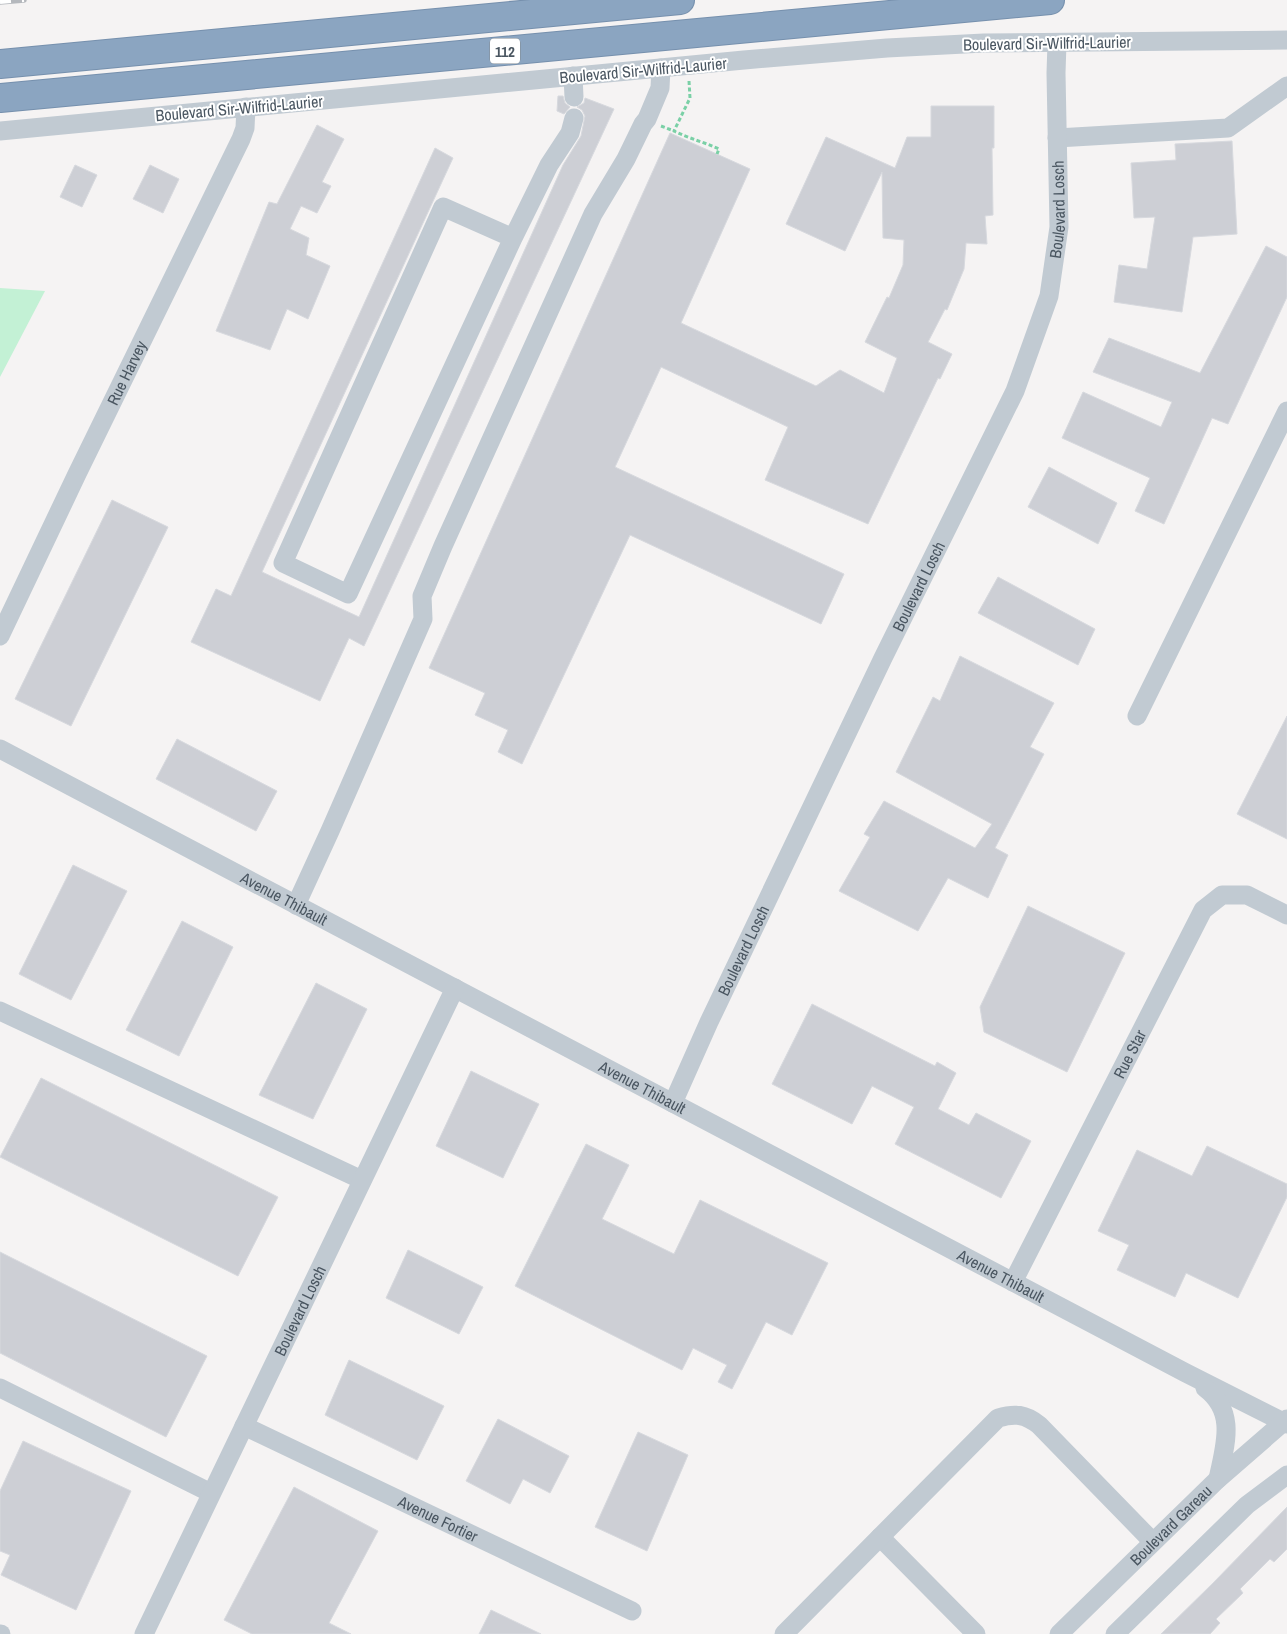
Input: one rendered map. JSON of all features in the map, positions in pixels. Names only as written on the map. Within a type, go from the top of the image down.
[{"type":"highway","name":"112","points":[[0,64],[680,0]]},
{"type":"highway","name":"Boulevard Sir-Wilfrid-Laurier","points":[[0,98],[1050,0]]},
{"type":"street","name":"Boulevard Sir-Wilfrid-Laurier","points":[[0,131],[573,76],[915,46],[984,43],[1287,40]]},
{"type":"street","name":"Boulevard Losch","points":[[674,1103],[709,1022],[857,711],[1015,391],[1049,296],[1059,227],[1057,43]]},
{"type":"street","points":[[296,905],[423,619],[422,596],[443,546],[593,214],[626,159],[647,119],[660,88],[661,68]]},
{"type":"street","points":[[573,76],[574,97]]},
{"type":"street","points":[[1057,138],[1228,128],[1287,86]]},
{"type":"street","name":"Rue Harvey","points":[[0,636],[241,139],[245,128],[246,107]]},
{"type":"street","points":[[513,238],[443,207],[283,563],[348,594],[513,238],[549,165],[570,133],[574,118]]},
{"type":"street","points":[[1137,716],[1287,410]]},
{"type":"street","name":"Avenue Thibault","points":[[0,749],[1186,1373],[1286,1421]]},
{"type":"street","name":"Rue Star","points":[[1012,1282],[1203,910],[1222,895],[1247,896],[1287,915]]},
{"type":"street","name":"Boulevard Losch","points":[[144,1634],[454,988]]},
{"type":"street","points":[[0,1011],[362,1180]]},
{"type":"street","points":[[1186,1373],[1216,1396],[1222,1408],[1227,1426],[1227,1437],[1218,1479]]},
{"type":"street","points":[[0,1388],[211,1493]]},
{"type":"street","points":[[784,1634],[998,1418],[1018,1416],[1029,1418],[1039,1425],[1153,1542]]},
{"type":"street","name":"Boulevard Gareau","points":[[1058,1634],[1218,1479],[1286,1421]]},
{"type":"street","name":"Avenue Fortier","points":[[244,1426],[632,1611]]},
{"type":"street","points":[[1115,1634],[1247,1506],[1287,1475]]},
{"type":"street","points":[[880,1537],[976,1634]]},
{"type":"path","points":[[689,78],[690,98],[674,131],[719,149],[717,154]]},
{"type":"green space","points":[[0,288],[45,291],[0,377]]},
{"type":"building","points":[[558,96],[563,96],[565,103],[570,107],[564,114],[557,111]]},
{"type":"building","points":[[585,98],[614,109],[364,646],[349,638],[320,701],[191,642],[216,589],[231,596],[435,148],[453,158],[262,572],[359,617],[563,165],[581,136],[585,116],[582,110],[577,107],[584,103]]},
{"type":"building","points":[[931,106],[994,106],[994,148],[992,148],[993,215],[985,216],[987,244],[966,243],[964,269],[947,310],[945,309],[928,342],[952,354],[940,379],[938,378],[868,524],[765,480],[788,427],[661,367],[615,467],[844,574],[821,624],[630,535],[522,764],[498,752],[508,730],[475,715],[485,693],[429,668],[670,133],[750,169],[681,323],[816,386],[840,370],[884,393],[897,358],[865,342],[887,297],[889,298],[903,265],[904,240],[883,238],[882,172],[845,251],[786,224],[826,137],[895,168],[907,137],[931,137]]},
{"type":"building","points":[[317,125],[344,139],[322,182],[331,186],[317,213],[301,206],[290,229],[309,238],[306,255],[330,266],[308,319],[287,309],[270,350],[216,331],[269,202],[277,204]]},
{"type":"building","points":[[1232,141],[1237,234],[1193,237],[1182,312],[1114,302],[1119,265],[1147,269],[1155,217],[1134,218],[1131,163],[1176,160],[1175,144]]},
{"type":"building","points":[[75,165],[97,175],[82,207],[60,197]]},
{"type":"building","points":[[150,165],[179,179],[163,213],[133,199]]},
{"type":"building","points":[[1266,246],[1287,257],[1287,297],[1228,424],[1212,418],[1164,524],[1135,511],[1150,478],[1062,438],[1083,392],[1161,427],[1172,402],[1093,372],[1109,338],[1200,373]]},
{"type":"building","points":[[1049,467],[1117,503],[1098,544],[1028,507]]},
{"type":"building","points":[[112,500],[168,527],[71,726],[15,699]]},
{"type":"building","points":[[998,577],[1095,629],[1078,665],[978,613]]},
{"type":"building","points":[[960,656],[1054,703],[1030,747],[1044,754],[995,848],[1008,855],[988,898],[948,878],[918,931],[839,891],[870,837],[864,834],[884,801],[975,848],[992,824],[896,772],[933,697],[940,701]]},
{"type":"building","points":[[1287,716],[1287,839],[1237,814]]},
{"type":"building","points":[[177,739],[277,791],[256,831],[156,779]]},
{"type":"building","points":[[73,865],[127,891],[71,1000],[19,974]]},
{"type":"building","points":[[1028,906],[1125,953],[1067,1072],[984,1032],[980,1007]]},
{"type":"building","points":[[182,921],[233,947],[179,1056],[126,1030]]},
{"type":"building","points":[[316,983],[367,1009],[313,1119],[259,1095]]},
{"type":"building","points":[[812,1004],[935,1066],[937,1062],[956,1073],[938,1109],[969,1125],[976,1113],[1031,1141],[1001,1198],[895,1144],[914,1107],[872,1086],[852,1124],[772,1084]]},
{"type":"building","points":[[471,1071],[539,1104],[503,1178],[436,1146]]},
{"type":"building","points":[[41,1078],[278,1197],[238,1276],[0,1157]]},
{"type":"building","points":[[586,1144],[629,1165],[602,1219],[674,1254],[700,1200],[828,1263],[792,1335],[766,1322],[732,1389],[718,1382],[727,1365],[693,1348],[682,1370],[515,1286]]},
{"type":"building","points":[[1207,1146],[1287,1184],[1287,1197],[1238,1298],[1186,1273],[1175,1297],[1117,1270],[1129,1245],[1098,1231],[1137,1150],[1192,1176]]},
{"type":"building","points":[[408,1250],[483,1287],[459,1334],[386,1298]]},
{"type":"building","points":[[0,1252],[207,1356],[166,1437],[0,1353]]},
{"type":"building","points":[[349,1360],[444,1406],[417,1460],[325,1415]]},
{"type":"building","points":[[498,1419],[569,1456],[550,1493],[523,1479],[510,1504],[466,1481]]},
{"type":"building","points":[[638,1432],[688,1455],[647,1551],[595,1527]]},
{"type":"building","points":[[23,1441],[131,1491],[76,1610],[1,1575],[10,1555],[0,1551],[0,1491]]},
{"type":"building","points":[[294,1487],[378,1531],[329,1623],[351,1634],[252,1634],[224,1620]]},
{"type":"building","points":[[1287,1507],[1287,1549],[1274,1562],[1270,1559],[1240,1589],[1243,1593],[1216,1619],[1220,1623],[1210,1634],[1161,1634],[1213,1583]]},
{"type":"building","points":[[491,1610],[541,1634],[479,1634]]},
{"type":"railway","points":[[0,2],[24,0]]}]
